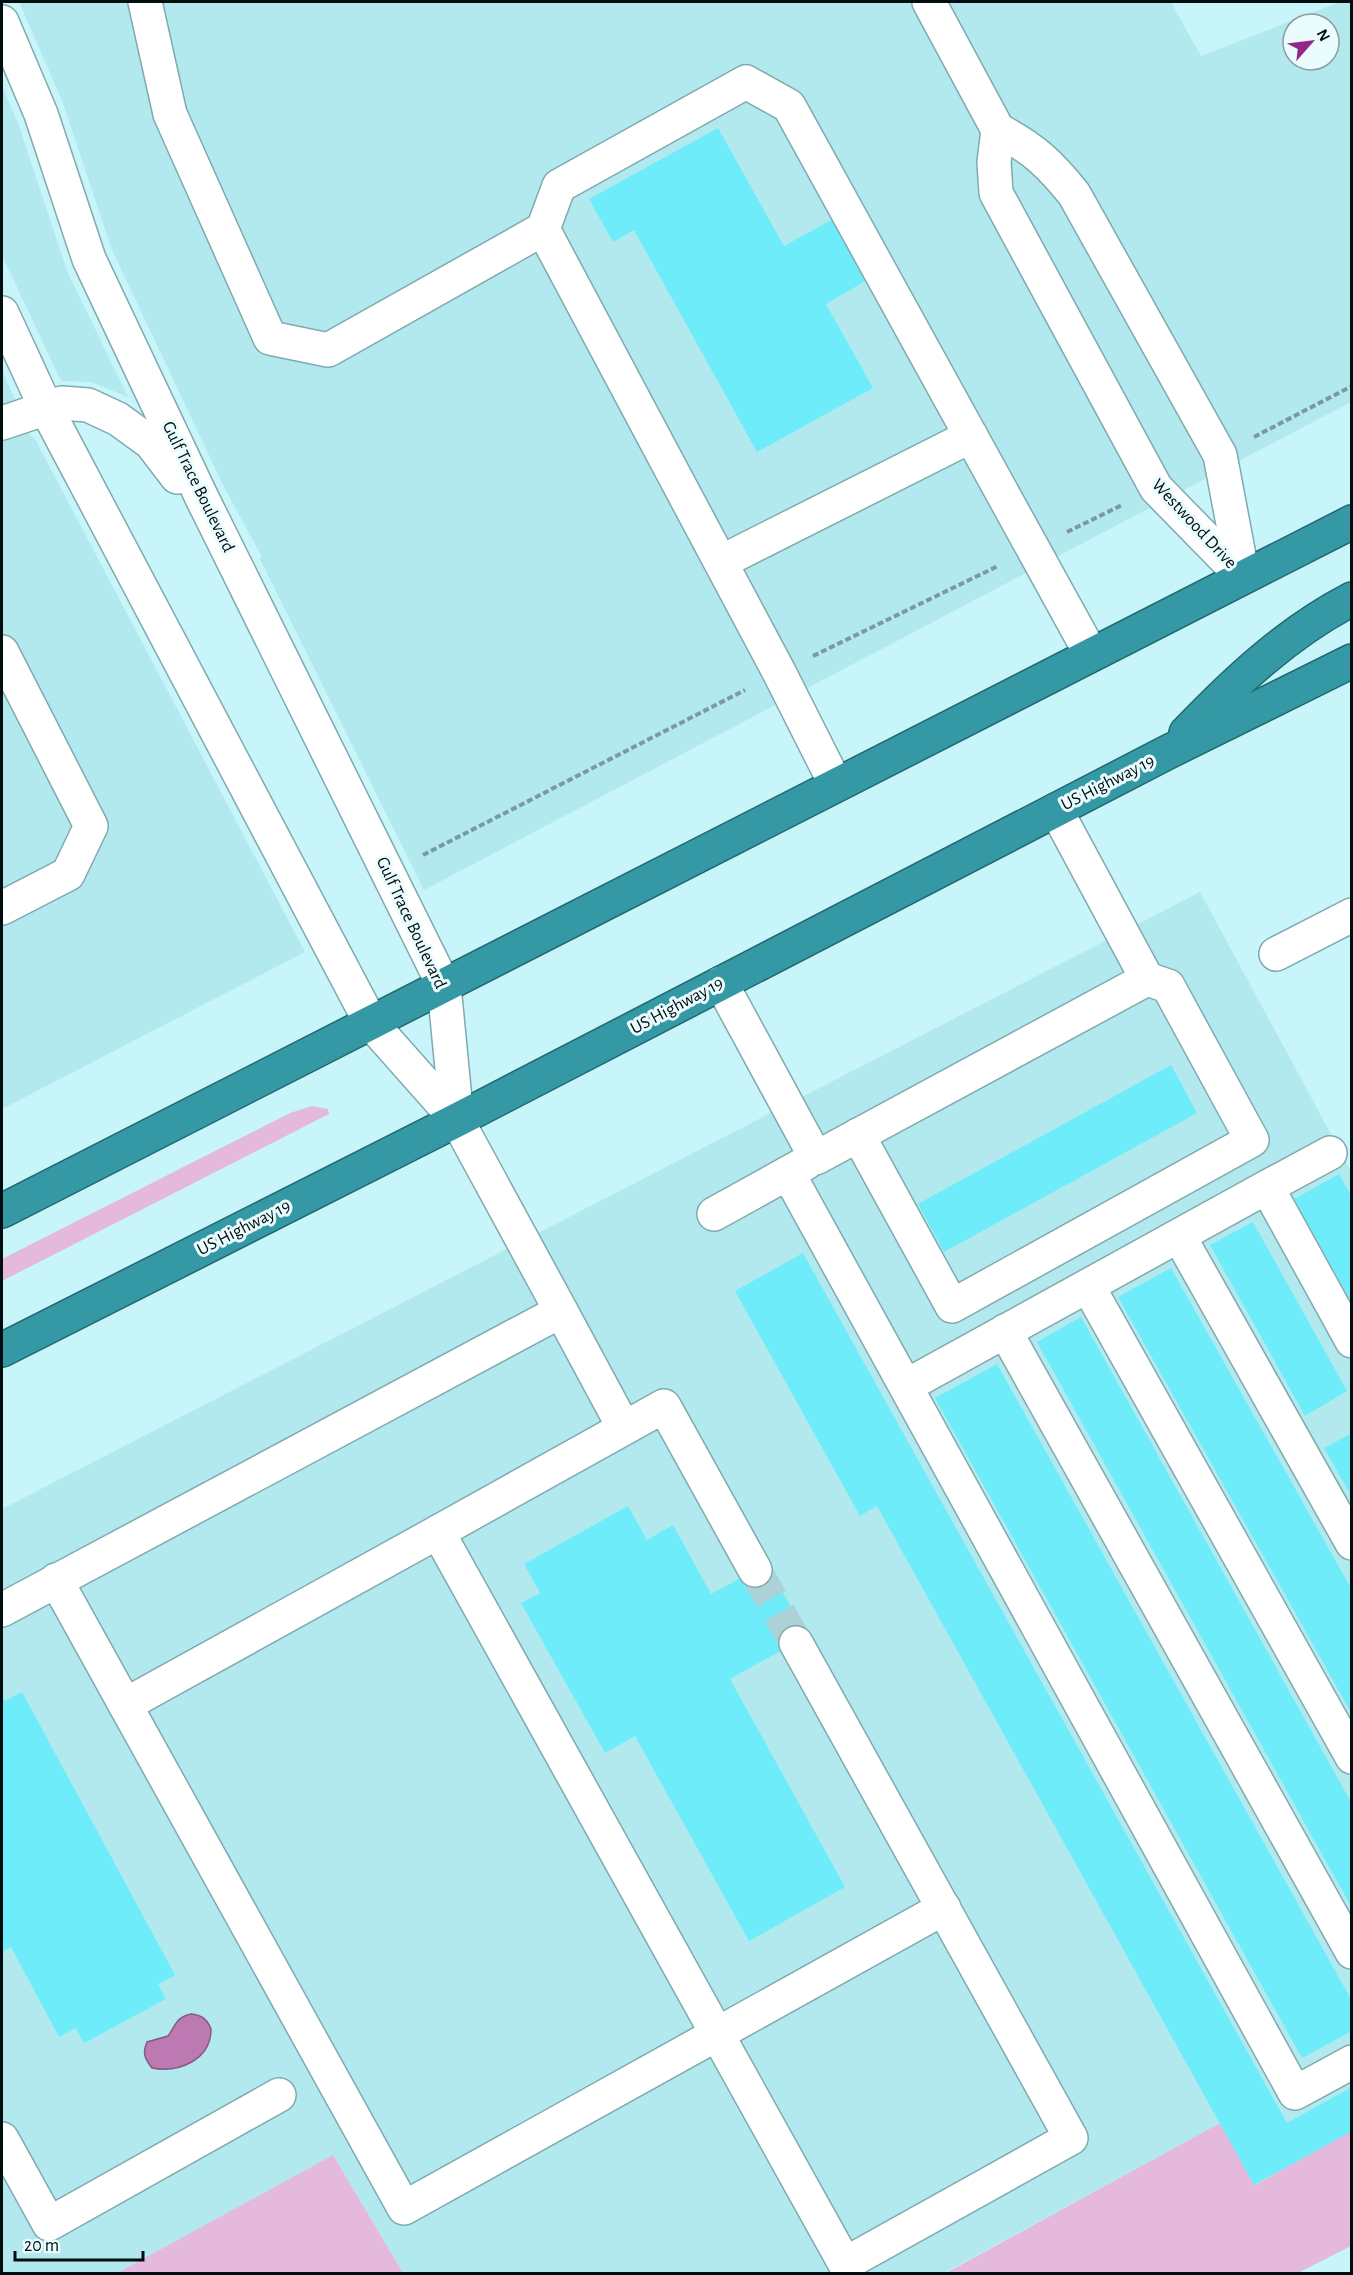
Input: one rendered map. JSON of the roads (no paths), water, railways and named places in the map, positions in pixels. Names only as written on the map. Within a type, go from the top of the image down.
[{"type":"highway","points":[[2,1211],[1352,522]]},
{"type":"highway","points":[[1168,752],[1262,660],[1321,615],[1352,599]]},
{"type":"highway","name":"US Highway 19","points":[[2,1350],[457,1120],[1168,752],[1352,661]]},
{"type":"street","points":[[145,2],[170,114],[270,338],[328,350],[543,229],[559,186],[746,82],[789,106],[1091,654]]},
{"type":"street","points":[[929,2],[998,130]]},
{"type":"street","name":"Gulf Trace Boulevard","points":[[2,22],[40,114],[89,260],[229,552],[444,986],[457,1120]]},
{"type":"street","name":"Westwood Drive","points":[[998,130],[1027,145],[1050,165],[1074,194],[1220,455],[1243,577],[1156,488],[996,193],[994,162],[998,130]]},
{"type":"street","points":[[543,229],[779,672],[836,785]]},
{"type":"street","points":[[2,313],[46,408],[371,1023],[457,1120],[624,1428]]},
{"type":"street","points":[[2,423],[62,403],[88,405],[118,419],[151,443],[189,492],[229,552]]},
{"type":"street","points":[[721,562],[971,436]]},
{"type":"street","points":[[2,652],[91,826],[68,874],[2,908]]},
{"type":"street","points":[[858,1135],[952,1306],[1252,1140],[1168,986],[1147,979],[1056,810]]},
{"type":"street","points":[[1276,954],[1352,915]]},
{"type":"street","points":[[714,1214],[1147,979]]},
{"type":"street","points":[[721,982],[802,1165],[906,1386],[1295,2093],[1352,2062]]},
{"type":"street","points":[[906,1386],[1330,1153]]},
{"type":"street","points":[[1267,1187],[1352,1341]]},
{"type":"street","points":[[1179,1236],[1352,1543]]},
{"type":"street","points":[[1088,1286],[1352,1757]]},
{"type":"street","points":[[2,1610],[561,1311]]},
{"type":"street","points":[[1005,1331],[1352,1952]]},
{"type":"street","points":[[125,1705],[664,1406],[755,1570]]},
{"type":"street","points":[[438,1532],[845,2264],[1071,2138],[795,1643]]},
{"type":"street","points":[[56,1580],[404,2208],[944,1908]]},
{"type":"street","points":[[2,2139],[50,2224],[279,2095]]},
{"type":"tunnel","points":[[755,1570],[796,1643]]}]
